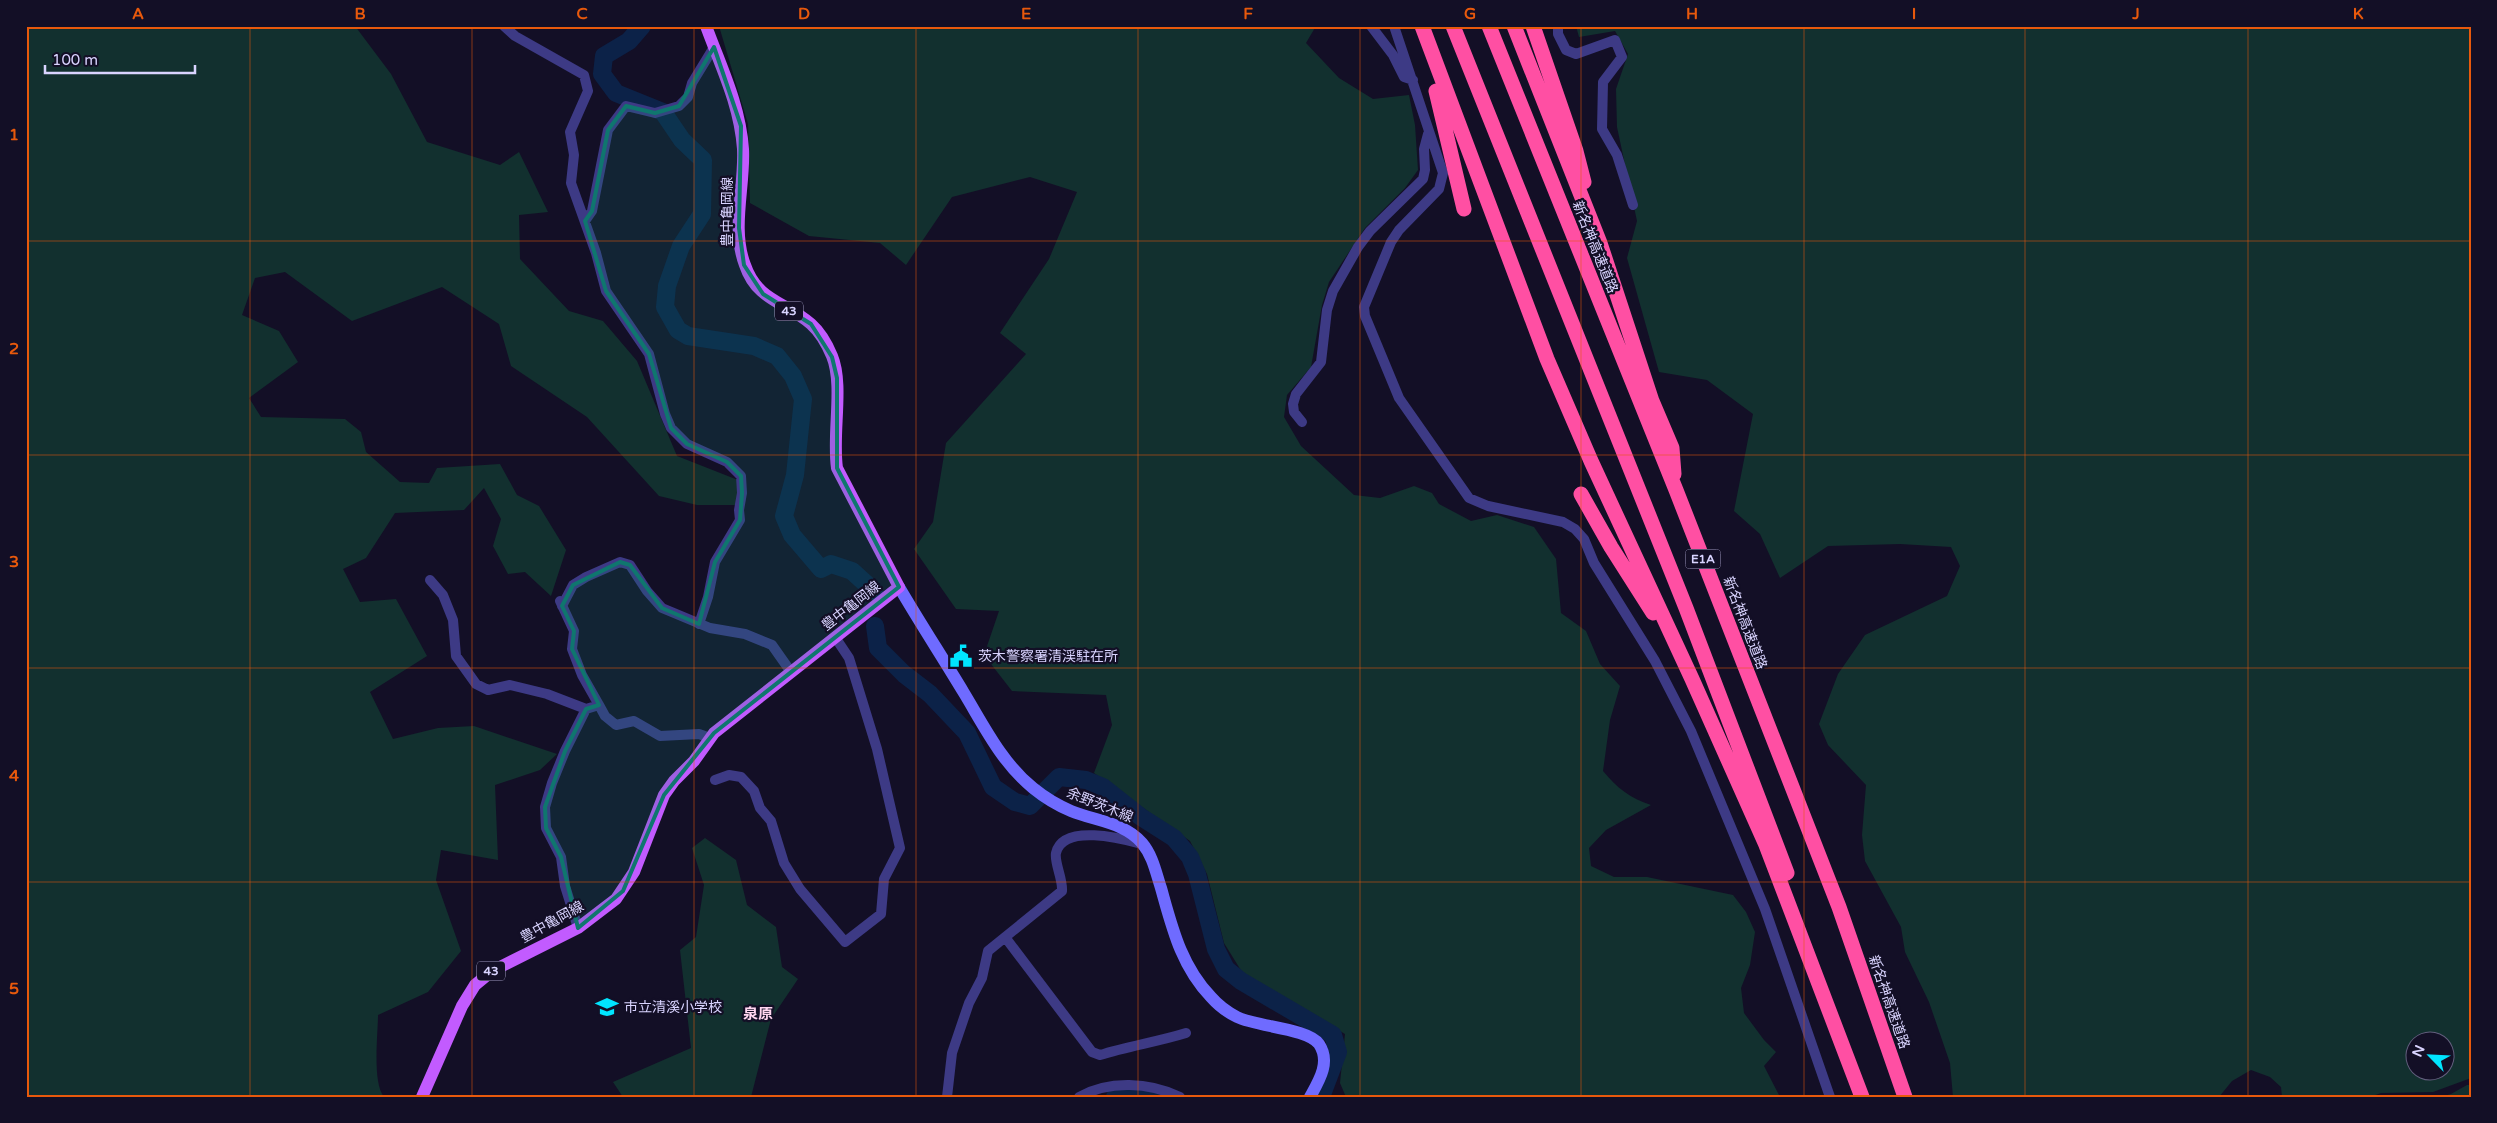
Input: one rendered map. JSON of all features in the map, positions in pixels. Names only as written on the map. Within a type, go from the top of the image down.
[{"type":"highway","points":[[1421,26],[1464,209]]},
{"type":"highway","points":[[1421,26],[1547,359],[1591,461],[1766,844],[1863,1097]]},
{"type":"highway","name":"E1A","points":[[1453,26],[1765,811],[1824,973],[1863,1097]]},
{"type":"highway","name":"新名神高速道路","points":[[1489,26],[1676,490],[1839,907],[1905,1097]]},
{"type":"highway","points":[[1514,26],[1600,243],[1652,401],[1672,448],[1676,490]]},
{"type":"highway","points":[[1533,26],[1576,151],[1600,243]]},
{"type":"highway","points":[[1581,494],[1610,547],[1692,679]]},
{"type":"main road","name":"豊中亀岡線","points":[[422,1097],[462,1006],[475,985],[492,971],[578,928],[597,915],[623,891],[634,872],[664,795],[674,781],[694,761],[714,733],[899,587],[837,468],[834,448],[837,378],[832,357],[824,340],[811,324],[763,294],[752,280],[744,264],[739,228],[743,151],[741,126],[726,75],[706,26]]},
{"type":"main road","name":"余野茨木線","points":[[899,587],[990,738],[1011,767],[1032,788],[1049,799],[1071,811],[1119,826],[1134,834],[1143,845],[1154,865],[1179,948],[1192,973],[1209,995],[1221,1007],[1238,1018],[1302,1034],[1318,1044],[1324,1067],[1310,1097]]},
{"type":"street","points":[[504,26],[515,36],[584,75],[588,91],[570,132],[574,154],[571,183],[585,221],[606,291],[649,354],[665,414],[671,428],[687,444],[727,462],[741,476],[740,520],[716,562],[699,624]]},
{"type":"street","points":[[1371,26],[1392,55],[1404,78],[1413,80]]},
{"type":"street","points":[[1394,26],[1413,80],[1428,134],[1443,173],[1439,189],[1399,230],[1391,242],[1366,299],[1365,316],[1399,398],[1468,498],[1488,506],[1563,522],[1575,529],[1584,539],[1594,563],[1655,661],[1691,731],[1766,909],[1830,1097]]},
{"type":"street","points":[[1558,26],[1558,34],[1566,50],[1576,54],[1615,40],[1622,57],[1603,82],[1602,129],[1617,156],[1632,205]]},
{"type":"street","points":[[585,221],[592,211],[608,130],[626,106],[655,112],[678,106],[688,97],[692,83],[714,48]]},
{"type":"street","points":[[1302,422],[1294,412],[1293,404],[1296,394],[1321,362],[1327,310],[1333,291],[1358,247],[1370,231],[1423,179],[1425,170],[1424,149],[1428,134]]},
{"type":"street","points":[[710,738],[699,734],[660,736],[634,721],[616,725],[605,716],[582,675],[572,649],[574,631],[560,603],[573,585],[620,562],[630,565],[647,591],[662,608],[710,628],[745,634],[772,645],[791,672]]},
{"type":"street","points":[[430,580],[443,595],[453,620],[456,656],[476,684],[488,690],[510,685],[548,694],[586,709],[600,705]]},
{"type":"street","points":[[715,780],[729,775],[741,777],[754,791],[760,808],[771,821],[784,863],[800,889],[845,942],[881,914],[884,879],[900,848],[877,749],[849,658],[835,637]]},
{"type":"street","points":[[578,928],[565,886],[561,857],[546,828],[545,807],[564,751],[586,709]]},
{"type":"street","points":[[947,1097],[952,1053],[961,1024],[982,978],[988,951],[1062,891],[1063,881],[1056,854],[1060,845],[1072,837],[1089,835],[1122,839],[1143,845]]},
{"type":"street","points":[[1005,938],[1092,1052],[1100,1055],[1129,1046],[1150,1044],[1186,1033]]},
{"type":"street","points":[[1079,1097],[1094,1088],[1126,1085],[1149,1087],[1180,1097]]},
{"type":"highlighted area","points":[[714,47],[741,126],[739,228],[744,265],[763,294],[811,324],[832,357],[837,378],[837,468],[899,587],[714,733],[664,795],[623,891],[578,928],[561,857],[546,828],[545,807],[565,751],[586,709],[599,705],[572,649],[574,631],[562,606],[573,585],[620,562],[630,565],[662,608],[699,624],[715,562],[740,520],[742,493],[741,476],[727,462],[687,444],[671,428],[649,354],[606,291],[585,221],[592,211],[608,130],[626,106],[655,113],[679,106]]},
{"type":"green space","points":[[26,26],[355,26],[391,74],[427,142],[500,165],[519,152],[548,212],[519,215],[520,259],[569,311],[603,321],[637,361],[677,456],[743,482],[736,505],[697,505],[659,496],[587,417],[511,366],[499,324],[442,287],[352,321],[285,272],[255,278],[242,315],[279,331],[298,362],[249,398],[261,417],[345,419],[361,432],[366,452],[400,482],[429,483],[437,468],[500,464],[517,495],[539,506],[566,550],[551,596],[525,572],[508,574],[493,546],[501,519],[484,488],[464,510],[395,513],[366,558],[343,569],[360,602],[396,599],[427,656],[370,692],[393,739],[438,728],[474,726],[557,754],[540,770],[495,785],[498,860],[441,850],[436,880],[461,951],[428,992],[378,1015],[377,1069],[380,1090],[384,1097],[26,1095]]},
{"type":"green space","points":[[719,26],[1316,26],[1306,43],[1339,78],[1373,99],[1409,95],[1415,125],[1418,170],[1405,188],[1365,228],[1329,282],[1322,305],[1311,367],[1287,395],[1284,417],[1301,446],[1354,495],[1380,498],[1414,486],[1432,493],[1439,504],[1471,521],[1497,515],[1534,527],[1556,559],[1561,613],[1586,631],[1600,664],[1620,686],[1610,720],[1603,771],[1624,792],[1651,805],[1606,830],[1589,848],[1591,866],[1614,877],[1647,877],[1733,895],[1746,912],[1755,932],[1750,965],[1741,988],[1744,1013],[1764,1040],[1776,1052],[1764,1066],[1780,1097],[1346,1097],[1340,1083],[1345,1034],[1242,972],[1224,943],[1207,874],[1190,841],[1094,773],[1112,725],[1106,695],[1012,691],[984,655],[999,611],[956,609],[914,549],[933,522],[946,443],[1026,354],[1000,333],[1049,259],[1077,192],[1030,177],[952,197],[906,265],[880,243],[809,236],[750,203],[748,124]]},
{"type":"green space","points":[[1576,26],[2471,26],[2471,1078],[2433,1092],[2381,1093],[2370,1097],[2282,1097],[2281,1087],[2270,1077],[2251,1070],[2232,1081],[2219,1097],[1953,1097],[1950,1063],[1929,1002],[1905,952],[1901,927],[1865,861],[1862,835],[1866,785],[1828,745],[1819,724],[1838,674],[1865,635],[1947,596],[1960,566],[1951,547],[1900,544],[1828,546],[1780,578],[1760,534],[1734,511],[1753,414],[1707,380],[1659,372],[1627,258],[1637,221],[1617,127],[1616,89],[1628,54],[1615,31],[1579,37]]},
{"type":"green space","points":[[705,838],[736,860],[747,905],[776,927],[782,967],[798,979],[771,1019],[751,1097],[623,1097],[613,1082],[691,1048],[680,950],[696,937],[704,885],[692,848]]},
{"type":"green space","points":[[2467,1085],[2471,1085],[2471,1097],[2440,1097],[2451,1094]]},
{"type":"waterway","points":[[642,26],[629,41],[604,56],[602,74],[616,93],[663,112],[682,140],[703,160],[702,214],[681,246],[667,286],[665,307],[678,330],[688,336],[754,346],[777,356],[793,376],[803,399],[795,475],[784,516],[792,535],[821,569],[831,564],[852,571],[874,591]]},
{"type":"waterway","points":[[875,626],[878,648],[904,674],[930,694],[967,733],[993,787],[1015,802],[1030,806],[1059,777],[1086,780],[1103,787],[1141,817],[1174,838],[1190,857],[1197,874],[1216,949],[1226,969],[1241,981],[1333,1035],[1338,1052],[1321,1097]]},
{"type":"waterway","points":[[1115,1097],[1129,1095],[1152,1097]]},
{"type":"place","name":"茨木警察署清渓駐在所","points":[[961,656]]},
{"type":"place","name":"市立清溪小学校","points":[[607,1007]]},
{"type":"district","name":"泉原","points":[[758,1014]]}]
